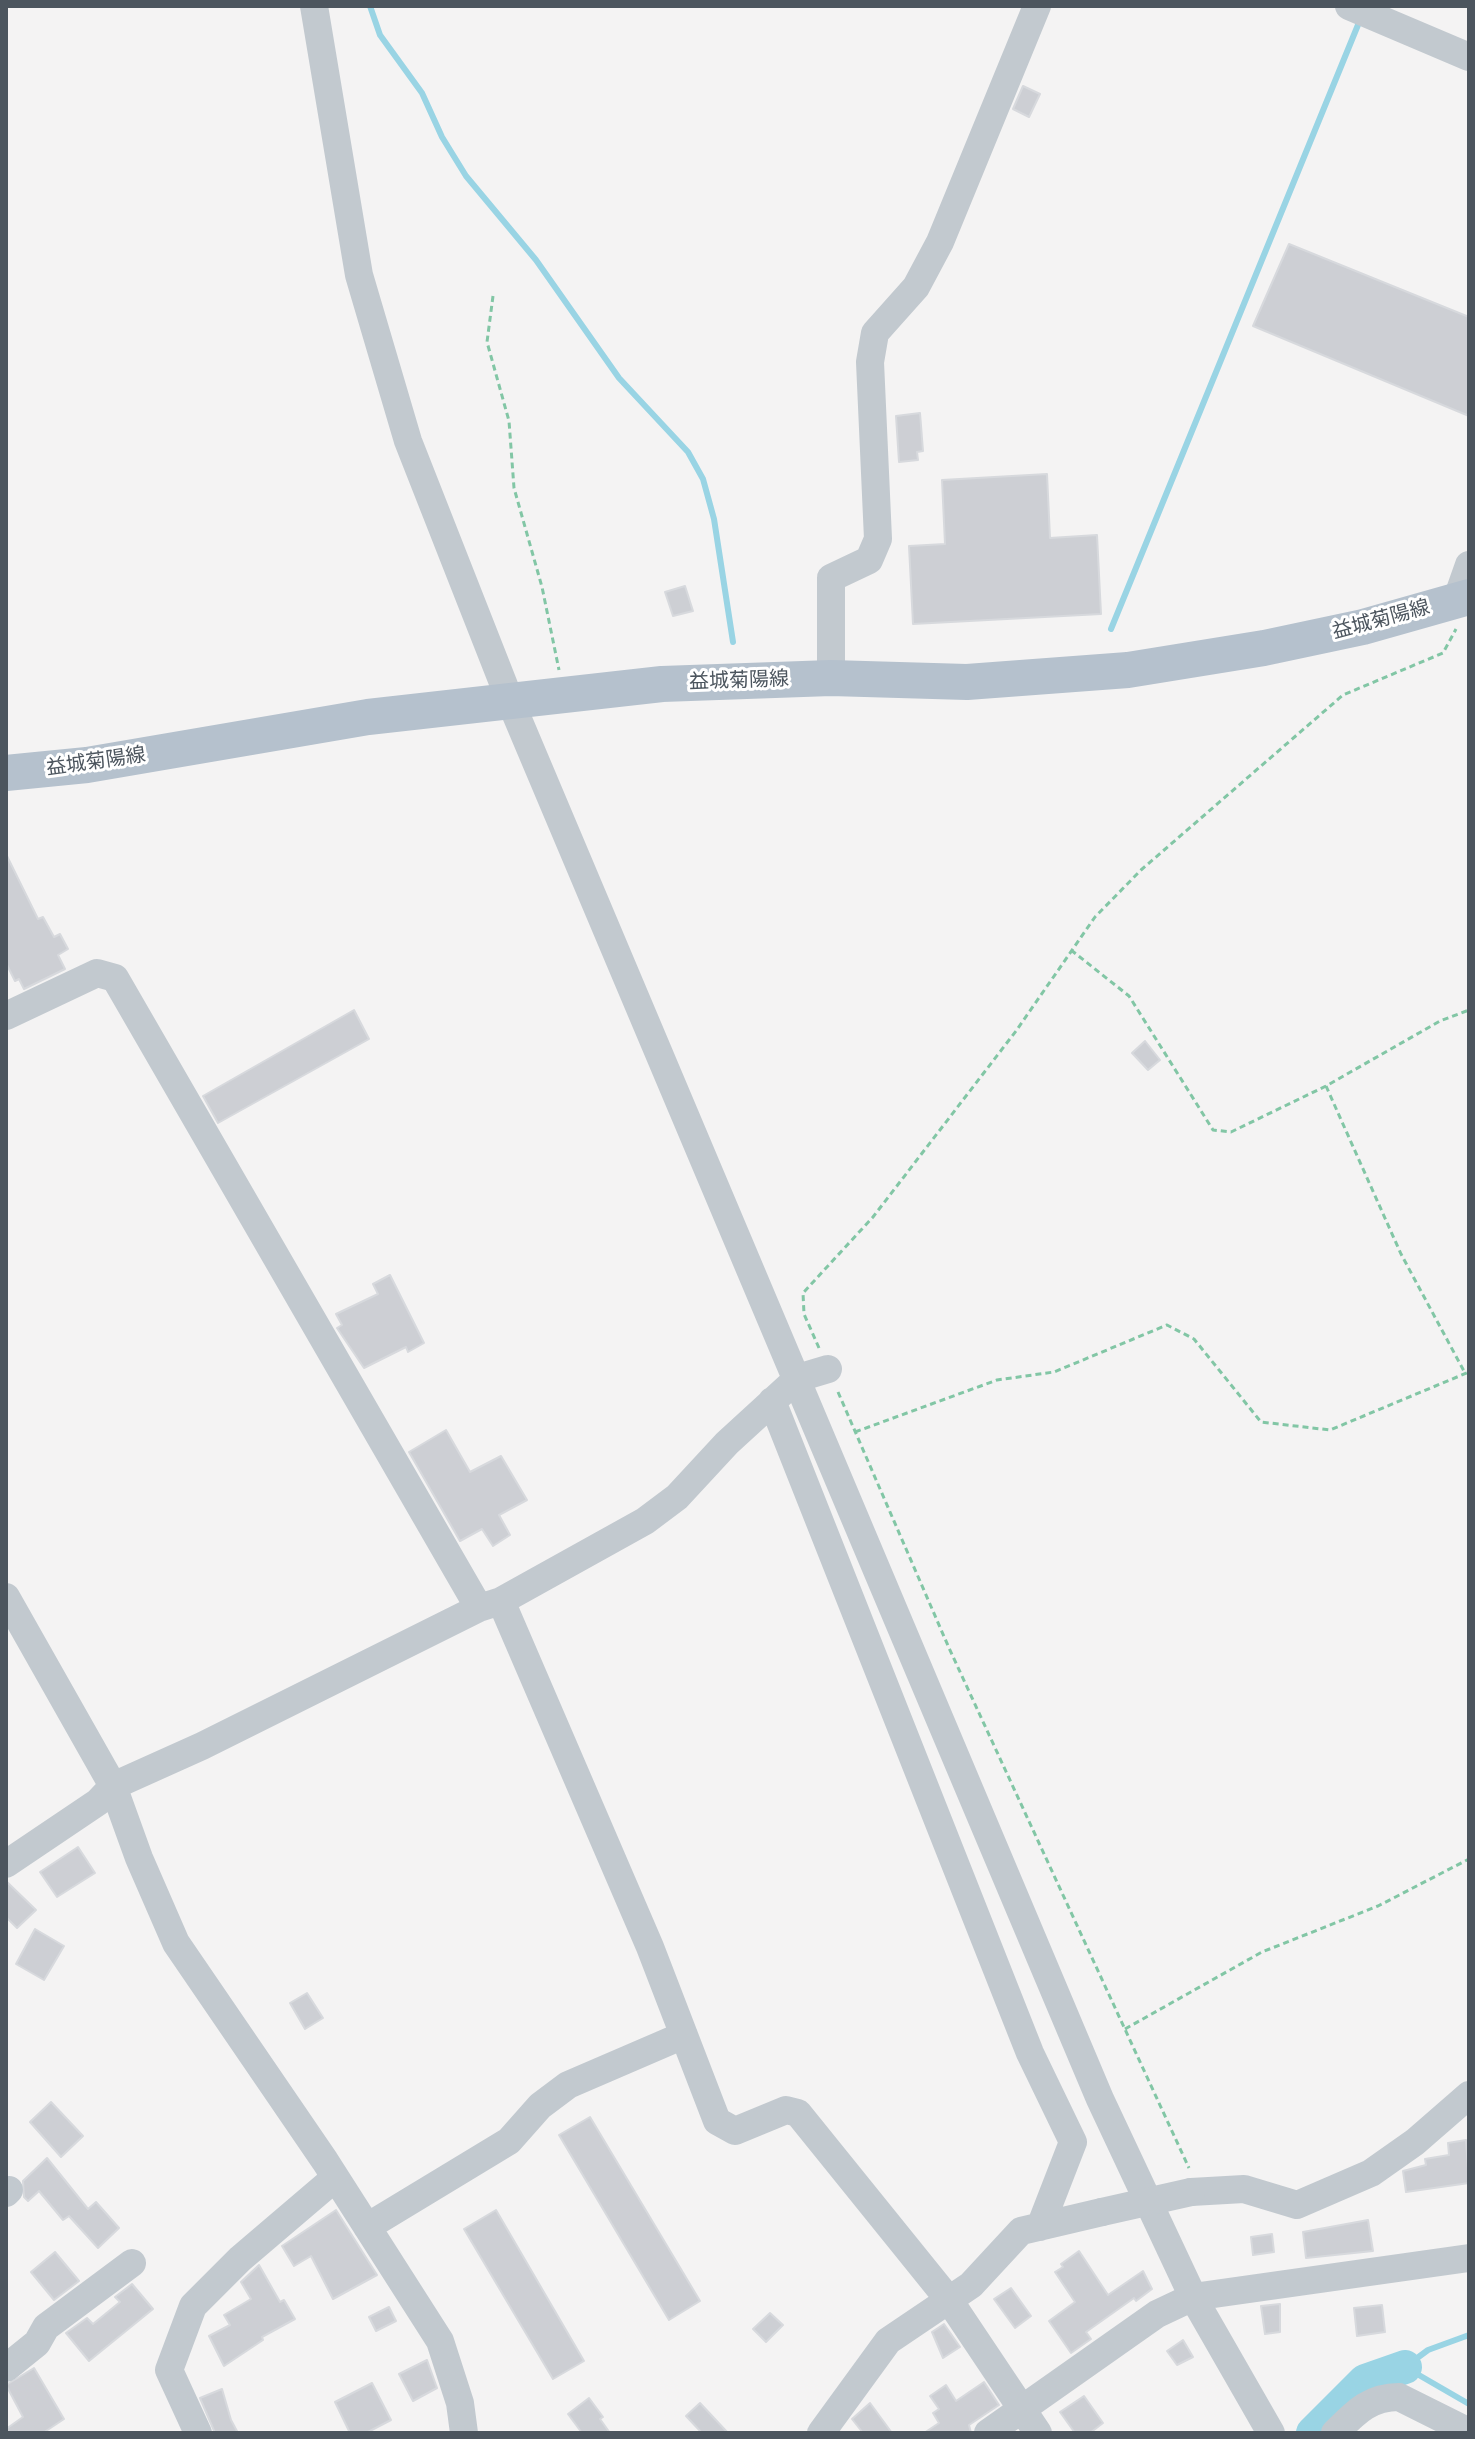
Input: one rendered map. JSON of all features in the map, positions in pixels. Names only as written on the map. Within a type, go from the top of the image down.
[{"type":"main road","name":"益城菊陽線","points":[[6,773],[87,765],[368,717],[563,693],[662,684],[831,678],[967,682],[1128,670],[1264,648],[1363,627],[1463,598]]},
{"type":"street","points":[[314,6],[359,275],[408,441],[509,698],[1100,2099],[1193,2297],[1271,2433]]},
{"type":"street","points":[[831,678],[831,578],[869,560],[878,539],[870,362],[875,333],[916,287],[940,242],[1037,6]]},
{"type":"street","points":[[1349,6],[1469,57]]},
{"type":"street","points":[[1463,598],[1469,565]]},
{"type":"street","points":[[6,1016],[97,973],[115,978],[490,1605],[650,1947],[720,2125],[735,2131],[786,2110],[798,2113],[949,2300],[1038,2433]]},
{"type":"street","points":[[6,1864],[98,1802],[113,1786],[202,1746],[490,1605],[656,1513],[677,1497],[727,1443],[798,1378],[828,1369]]},
{"type":"street","points":[[772,1401],[1030,2053],[1073,2142],[1040,2227]]},
{"type":"street","points":[[6,1597],[113,1786],[139,1858],[176,1943],[335,2178],[440,2341],[460,2403],[464,2433]]},
{"type":"street","points":[[367,2227],[509,2141],[540,2106],[568,2085],[684,2035]]},
{"type":"street","points":[[821,2433],[888,2341],[971,2285],[1021,2231],[1195,2191],[1244,2189],[1297,2205],[1371,2173],[1415,2142],[1469,2095]]},
{"type":"street","points":[[198,2433],[169,2370],[193,2306],[240,2259],[335,2178]]},
{"type":"street","points":[[988,2433],[1157,2314],[1193,2297],[1469,2258]]},
{"type":"street","points":[[6,2368],[37,2343],[46,2327],[132,2263]]},
{"type":"street","points":[[1335,2433],[1366,2404],[1388,2397],[1399,2397],[1469,2432]]},
{"type":"path","points":[[493,296],[487,342],[509,421],[514,488],[542,587],[563,693]]},
{"type":"path","points":[[1195,2191],[1125,2029],[949,1648],[854,1432],[804,1314],[803,1293],[873,1217],[1016,1031],[1095,917],[1141,870],[1343,695],[1443,653],[1458,626],[1463,598]]},
{"type":"path","points":[[1071,950],[1129,996],[1213,1130],[1231,1132],[1326,1086],[1440,1021],[1469,1010]]},
{"type":"path","points":[[854,1432],[997,1380],[1054,1372],[1167,1325],[1194,1339],[1261,1422],[1330,1430],[1467,1372],[1401,1254],[1326,1086]]},
{"type":"path","points":[[1125,2029],[1262,1952],[1378,1906],[1469,1859]]},
{"type":"building","points":[[1023,86],[1040,94],[1029,117],[1013,109]]},
{"type":"building","points":[[1289,244],[1469,317],[1469,416],[1253,326]]},
{"type":"building","points":[[920,413],[923,451],[917,452],[918,460],[899,462],[896,416]]},
{"type":"building","points":[[1047,474],[1050,538],[1097,535],[1101,614],[913,624],[909,546],[945,544],[942,480]]},
{"type":"building","points":[[685,586],[693,611],[673,616],[665,592]]},
{"type":"building","points":[[6,854],[38,919],[43,917],[54,937],[60,934],[68,949],[58,955],[65,969],[24,989],[19,979],[15,981],[6,963]]},
{"type":"building","points":[[354,1010],[369,1039],[218,1123],[203,1096]]},
{"type":"building","points":[[1145,1041],[1160,1060],[1148,1070],[1132,1053]]},
{"type":"building","points":[[390,1275],[424,1343],[408,1352],[406,1347],[364,1368],[337,1328],[342,1325],[336,1314],[378,1294],[373,1284]]},
{"type":"building","points":[[446,1430],[470,1472],[501,1456],[527,1500],[499,1515],[510,1535],[493,1546],[482,1529],[460,1541],[409,1452]]},
{"type":"building","points":[[78,1847],[95,1873],[57,1897],[40,1872]]},
{"type":"building","points":[[6,1881],[36,1910],[17,1928],[6,1917]]},
{"type":"building","points":[[35,1929],[64,1946],[44,1980],[16,1964]]},
{"type":"building","points":[[307,1993],[323,2018],[305,2029],[290,2003]]},
{"type":"building","points":[[51,2102],[83,2136],[61,2157],[30,2122]]},
{"type":"building","points":[[590,2117],[700,2301],[669,2320],[559,2135]]},
{"type":"building","points":[[1466,2140],[1469,2183],[1406,2192],[1403,2171],[1426,2165],[1425,2159],[1449,2155],[1448,2143]]},
{"type":"building","points":[[47,2158],[88,2209],[96,2202],[119,2228],[98,2248],[69,2216],[63,2220],[39,2191],[28,2201],[24,2197],[23,2181]]},
{"type":"building","points":[[336,2210],[377,2275],[333,2299],[311,2256],[294,2266],[282,2246]]},
{"type":"building","points":[[496,2210],[584,2361],[553,2379],[464,2229]]},
{"type":"building","points":[[1368,2220],[1373,2251],[1306,2258],[1303,2232]]},
{"type":"building","points":[[1272,2234],[1274,2252],[1253,2255],[1251,2237]]},
{"type":"building","points":[[1079,2251],[1108,2295],[1143,2271],[1152,2289],[1086,2332],[1091,2339],[1071,2353],[1049,2321],[1075,2302],[1055,2272]]},
{"type":"building","points":[[55,2252],[79,2281],[54,2300],[31,2272]]},
{"type":"building","points":[[259,2265],[280,2302],[284,2300],[295,2319],[262,2337],[263,2340],[224,2366],[209,2336],[230,2325],[224,2315],[251,2299],[241,2282]]},
{"type":"building","points":[[132,2284],[153,2309],[89,2361],[66,2333],[87,2318],[93,2324],[120,2302],[115,2297]]},
{"type":"building","points":[[1011,2288],[1031,2316],[1015,2328],[994,2299]]},
{"type":"building","points":[[1280,2304],[1280,2332],[1265,2334],[1261,2306]]},
{"type":"building","points":[[1382,2305],[1385,2332],[1357,2336],[1354,2308]]},
{"type":"building","points":[[389,2307],[396,2321],[376,2331],[369,2317]]},
{"type":"building","points":[[770,2313],[783,2325],[766,2342],[753,2329]]},
{"type":"building","points":[[944,2324],[960,2347],[943,2358],[932,2332]]},
{"type":"building","points":[[1183,2340],[1193,2357],[1177,2365],[1167,2351]]},
{"type":"building","points":[[427,2360],[437,2388],[413,2401],[399,2374]]},
{"type":"building","points":[[34,2368],[64,2419],[43,2433],[6,2433],[6,2429],[23,2417],[6,2385]]},
{"type":"building","points":[[984,2382],[999,2405],[969,2425],[971,2433],[924,2433],[939,2423],[933,2413],[939,2409],[930,2396],[946,2385],[956,2401]]},
{"type":"building","points":[[372,2383],[391,2420],[366,2433],[350,2433],[335,2402]]},
{"type":"building","points":[[222,2389],[238,2433],[215,2433],[200,2398]]},
{"type":"building","points":[[1084,2396],[1103,2423],[1090,2433],[1075,2433],[1060,2412]]},
{"type":"building","points":[[589,2398],[610,2433],[582,2433],[568,2414]]},
{"type":"building","points":[[700,2403],[728,2433],[702,2433],[686,2416]]},
{"type":"building","points":[[870,2403],[892,2433],[863,2433],[852,2419]]},
{"type":"waterway","points":[[370,6],[380,35],[422,93],[442,137],[466,176],[536,260],[619,378],[688,452],[703,479],[714,519],[733,642]]},
{"type":"waterway","points":[[1111,629],[1360,20]]},
{"type":"waterway","points":[[1469,2335],[1428,2350],[1405,2367],[1469,2404]]},
{"type":"waterway","points":[[1313,2433],[1365,2381],[1405,2367]]}]
